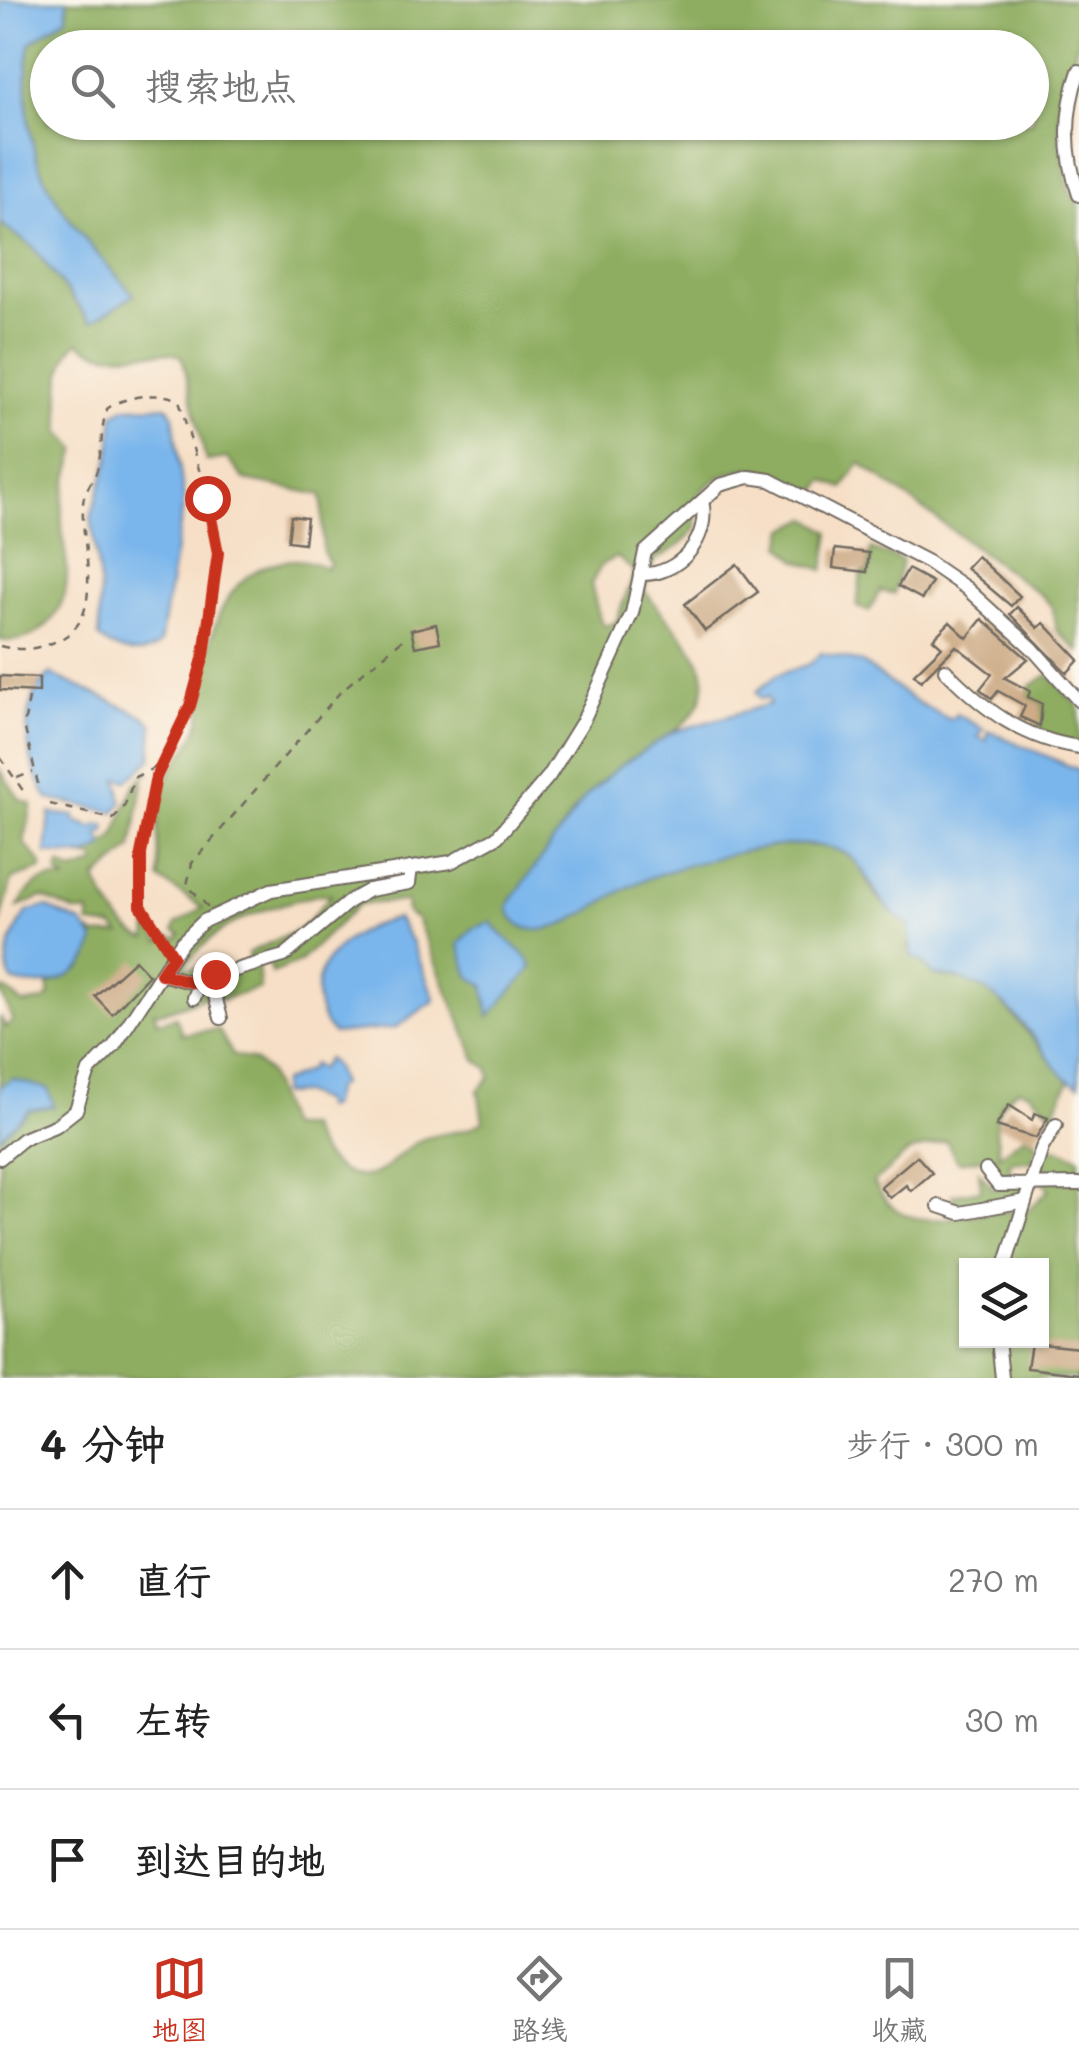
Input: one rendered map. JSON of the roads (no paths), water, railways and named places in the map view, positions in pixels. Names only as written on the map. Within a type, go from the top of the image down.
[{"type":"street","points":[[1079,71],[1068,103],[1066,128],[1079,195]]},
{"type":"street","points":[[0,1158],[23,1138],[57,1125],[76,1110],[89,1071],[114,1046],[182,942],[217,914],[272,890],[451,862],[486,845],[550,776],[584,721],[632,613],[645,552],[720,486],[749,477],[770,480],[928,562],[966,588],[1032,648],[1079,701]]},
{"type":"street","points":[[640,574],[666,569],[702,538],[706,522],[702,502]]},
{"type":"street","points":[[944,670],[980,706],[1003,720],[1045,740],[1079,747]]},
{"type":"street","points":[[161,974],[196,991],[223,972],[284,956],[351,900],[369,890],[409,883],[411,868]]},
{"type":"street","points":[[221,1018],[212,985],[223,972]]},
{"type":"street","points":[[1008,1258],[1042,1148],[1056,1126]]},
{"type":"street","points":[[986,1170],[998,1185],[1029,1191]]},
{"type":"street","points":[[939,1206],[960,1213],[1029,1191],[1079,1184]]},
{"type":"street","points":[[999,1348],[1002,1378]]},
{"type":"water","points":[[0,0],[67,0],[67,17],[48,30],[30,30],[30,140],[63,210],[134,295],[91,322],[33,247],[0,223]]},
{"type":"water","points":[[167,406],[173,415],[184,501],[160,643],[146,651],[129,652],[112,647],[99,637],[100,583],[91,516],[110,457],[114,414],[126,407]]},
{"type":"water","points":[[821,653],[861,662],[913,700],[951,720],[956,714],[984,729],[978,737],[986,741],[989,731],[1079,770],[1079,1085],[1062,1074],[1020,1020],[996,998],[968,981],[934,975],[923,962],[912,957],[909,925],[892,912],[856,862],[841,851],[794,845],[713,858],[643,880],[574,919],[543,930],[529,929],[517,922],[508,908],[585,797],[616,769],[673,732],[770,704],[767,697],[761,699],[756,692],[777,675],[810,664]]},
{"type":"water","points":[[51,674],[144,716],[153,725],[151,759],[127,781],[118,778],[122,803],[114,812],[48,799],[40,784],[29,751],[28,716],[32,700]]},
{"type":"water","points":[[50,813],[75,816],[75,821],[95,828],[97,824],[105,825],[106,832],[99,833],[104,847],[85,856],[46,853]]},
{"type":"water","points":[[46,907],[82,923],[94,939],[91,952],[76,971],[64,978],[38,985],[12,981],[7,964],[14,936],[28,911]]},
{"type":"water","points":[[397,918],[412,942],[435,1000],[395,1028],[334,1034],[325,1024],[317,998],[324,966],[334,952],[362,931]]},
{"type":"water","points":[[491,922],[532,968],[489,1016],[484,985],[469,976],[459,944],[472,929]]},
{"type":"water","points":[[327,1059],[334,1065],[341,1084],[335,1088],[330,1106],[323,1108],[323,1102],[302,1093],[281,1094],[282,1082],[309,1070],[312,1064],[320,1069]]},
{"type":"water","points":[[12,1079],[48,1089],[54,1106],[29,1110],[0,1137],[0,1087]]}]
